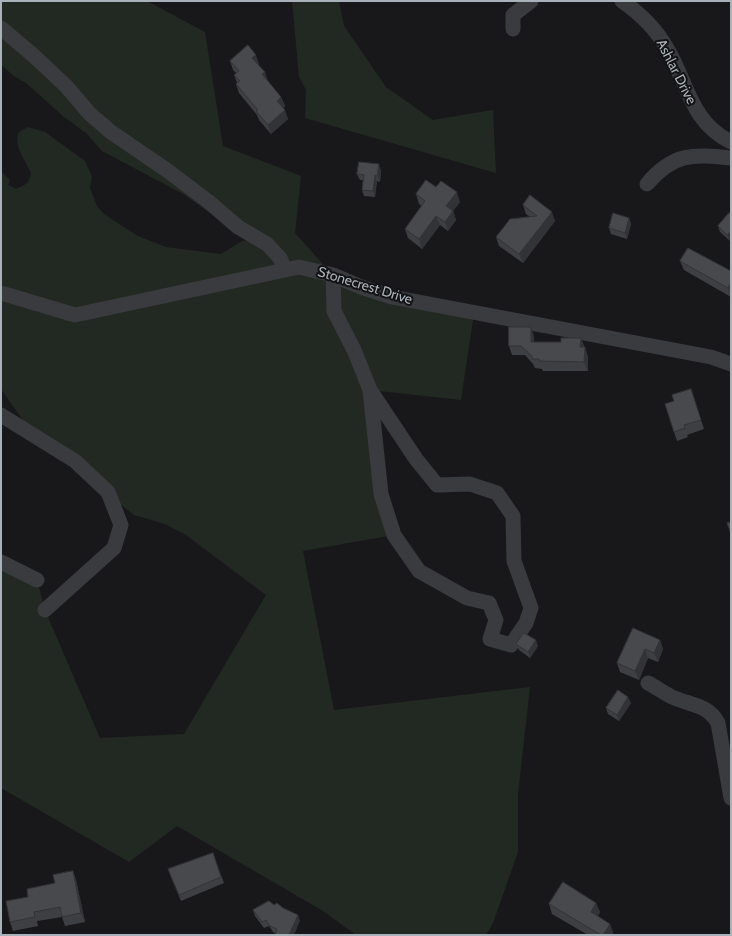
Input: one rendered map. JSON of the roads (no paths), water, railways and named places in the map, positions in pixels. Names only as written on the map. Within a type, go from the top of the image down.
[{"type":"street","points":[[513,29],[513,15],[518,9],[531,1]]},
{"type":"street","name":"Ashlar Drive","points":[[622,1],[650,24],[668,50],[696,112],[705,124],[721,137],[731,142]]},
{"type":"street","points":[[1,28],[66,86],[90,114],[111,132],[168,171],[238,227],[267,244],[280,258],[285,270]]},
{"type":"street","points":[[647,184],[657,172],[680,159],[693,156],[731,158]]},
{"type":"street","name":"Stonecrest Drive","points":[[1,293],[75,316],[299,267],[333,275],[392,297],[711,358],[731,364]]},
{"type":"street","points":[[333,275],[334,311],[354,350],[370,390],[416,459],[437,485],[470,484],[497,493],[513,516],[514,561],[531,608],[526,623],[511,646],[490,639],[496,620],[489,603],[466,598],[419,572],[394,535],[381,494],[370,390]]},
{"type":"street","points":[[1,415],[75,461],[108,492],[122,525],[114,548],[44,610]]},
{"type":"street","points":[[1,562],[37,580]]},
{"type":"street","points":[[648,683],[673,697],[705,708],[714,715],[718,723],[731,798]]}]
